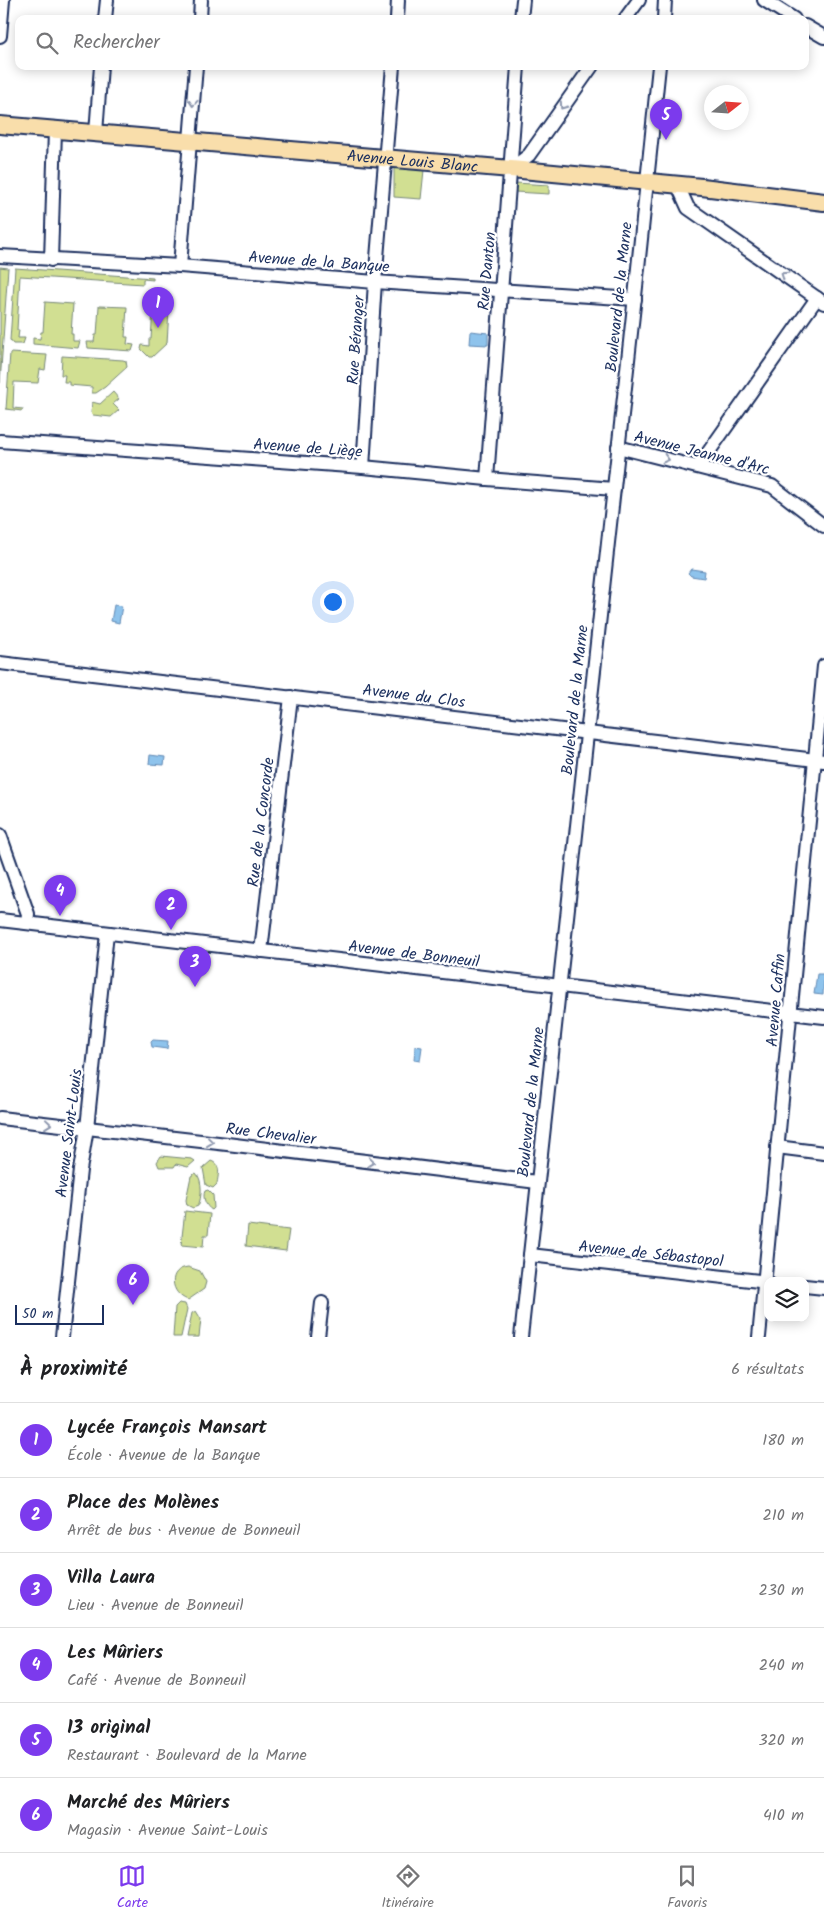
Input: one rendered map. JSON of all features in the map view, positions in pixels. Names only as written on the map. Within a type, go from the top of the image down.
[{"type":"main road","name":"Avenue Louis Blanc","points":[[0,126],[511,169],[702,187],[824,202]]},
{"type":"street","points":[[0,36],[3,0]]},
{"type":"street","points":[[105,15],[107,0]]},
{"type":"street","points":[[200,15],[201,0]]},
{"type":"street","points":[[397,15],[398,0]]},
{"type":"street","points":[[521,15],[523,0]]},
{"type":"street","points":[[628,15],[639,0]]},
{"type":"street","points":[[664,15],[666,0]]},
{"type":"street","points":[[764,0],[788,15]]},
{"type":"street","points":[[809,28],[824,37]]},
{"type":"street","points":[[96,134],[101,70]]},
{"type":"street","points":[[180,266],[196,70]]},
{"type":"street","name":"Rue Béranger","points":[[363,467],[375,282],[393,70]]},
{"type":"street","name":"Rue Danton","points":[[487,479],[518,70]]},
{"type":"street","points":[[511,169],[529,155],[589,70]]},
{"type":"street","name":"Boulevard de la Marne","points":[[521,1337],[659,70]]},
{"type":"street","points":[[51,260],[55,130]]},
{"type":"street","points":[[678,186],[688,208],[820,300],[698,467]]},
{"type":"street","name":"Avenue de la Banque","points":[[0,256],[180,266],[375,282],[635,299]]},
{"type":"street","name":"Avenue de Liège","points":[[0,441],[363,467],[614,489]]},
{"type":"street","name":"Avenue Jeanne d'Arc","points":[[618,447],[772,486],[824,526]]},
{"type":"street","name":"Avenue du Clos","points":[[0,663],[819,761]]},
{"type":"street","name":"Avenue Caffin","points":[[766,1277],[790,1013],[819,761],[824,666]]},
{"type":"street","name":"Rue de la Concorde","points":[[261,951],[291,697]]},
{"type":"street","points":[[0,834],[28,914],[27,923]]},
{"type":"street","name":"Avenue de Bonneuil","points":[[0,920],[824,1017]]},
{"type":"street","name":"Avenue Saint-Louis","points":[[62,1337],[107,933]]},
{"type":"street","name":"Rue Chevalier","points":[[0,1118],[537,1182]]},
{"type":"street","points":[[777,1147],[824,1153]]},
{"type":"street","name":"Avenue de Sébastopol","points":[[530,1255],[764,1282]]},
{"type":"street","points":[[809,1286],[824,1288]]},
{"type":"street","name":"Avenue Caffin","points":[[759,1337],[764,1298]]},
{"type":"street","points":[[318,1337],[322,1303]]},
{"type":"green space","points":[[394,166],[424,170],[421,199],[394,197]]},
{"type":"green space","points":[[515,183],[549,185],[549,194],[515,192]]},
{"type":"green space","points":[[0,267],[8,268],[0,383]]},
{"type":"green space","points":[[15,268],[153,278],[153,280],[143,279],[143,284],[20,276],[17,330],[19,330],[18,338],[25,338],[23,344],[13,344],[10,340]]},
{"type":"green space","points":[[45,302],[73,304],[71,334],[73,334],[73,341],[80,341],[78,348],[33,344],[33,338],[40,339],[41,332],[43,332]]},
{"type":"green space","points":[[99,306],[127,307],[125,337],[128,337],[127,344],[134,345],[132,351],[88,348],[87,342],[94,342],[95,335],[97,335]]},
{"type":"green space","points":[[153,309],[169,310],[167,343],[152,357],[149,357],[141,349],[142,345],[149,346]]},
{"type":"green space","points":[[10,353],[47,355],[45,370],[40,369],[38,383],[14,382],[13,408],[23,409],[22,411],[6,409]]},
{"type":"green space","points":[[62,356],[123,360],[126,361],[127,367],[105,387],[96,393],[92,393],[92,387],[69,385],[69,382],[64,382],[65,375],[61,375]]},
{"type":"green space","points":[[113,392],[119,399],[113,404],[119,410],[111,417],[93,415],[91,413],[92,402],[100,404]]},
{"type":"green space","points":[[161,1156],[192,1159],[195,1161],[188,1167],[176,1164],[174,1167],[159,1167],[157,1162]]},
{"type":"green space","points":[[211,1161],[218,1168],[217,1184],[213,1188],[206,1185],[203,1168]]},
{"type":"green space","points":[[196,1173],[201,1184],[201,1194],[198,1206],[193,1208],[187,1205],[186,1200],[191,1176]]},
{"type":"green space","points":[[208,1190],[213,1195],[214,1208],[212,1210],[204,1199],[204,1193]]},
{"type":"green space","points":[[185,1211],[210,1214],[208,1235],[204,1235],[203,1247],[181,1245]]},
{"type":"green space","points":[[248,1225],[289,1230],[286,1251],[246,1246]]},
{"type":"green space","points":[[188,1267],[200,1271],[206,1282],[204,1289],[188,1300],[177,1293],[173,1282],[177,1272]]},
{"type":"green space","points":[[179,1303],[185,1304],[187,1309],[181,1337],[173,1337],[175,1307]]},
{"type":"green space","points":[[196,1311],[201,1319],[199,1337],[187,1337],[192,1313]]},
{"type":"water","points":[[470,331],[488,333],[488,345],[469,344]]},
{"type":"water","points":[[691,569],[705,571],[704,578],[691,576],[688,573]]},
{"type":"water","points":[[114,605],[122,606],[119,623],[111,621]]},
{"type":"water","points":[[150,755],[165,757],[164,765],[149,764]]},
{"type":"water","points":[[817,974],[824,974],[823,995],[814,994]]},
{"type":"water","points":[[153,1040],[168,1041],[167,1049],[152,1047],[151,1042]]},
{"type":"water","points":[[415,1046],[422,1047],[420,1061],[414,1060]]},
{"type":"place","name":"13 original","points":[[666,140]]},
{"type":"place","name":"Lycée François Mansart","points":[[158,328]]},
{"type":"place","name":"Les Mûriers","points":[[60,916]]},
{"type":"place","name":"Place des Molènes","points":[[171,930]]},
{"type":"place","name":"Villa Laura","points":[[195,987]]},
{"type":"place","name":"Marché des Mûriers","points":[[133,1305]]}]
